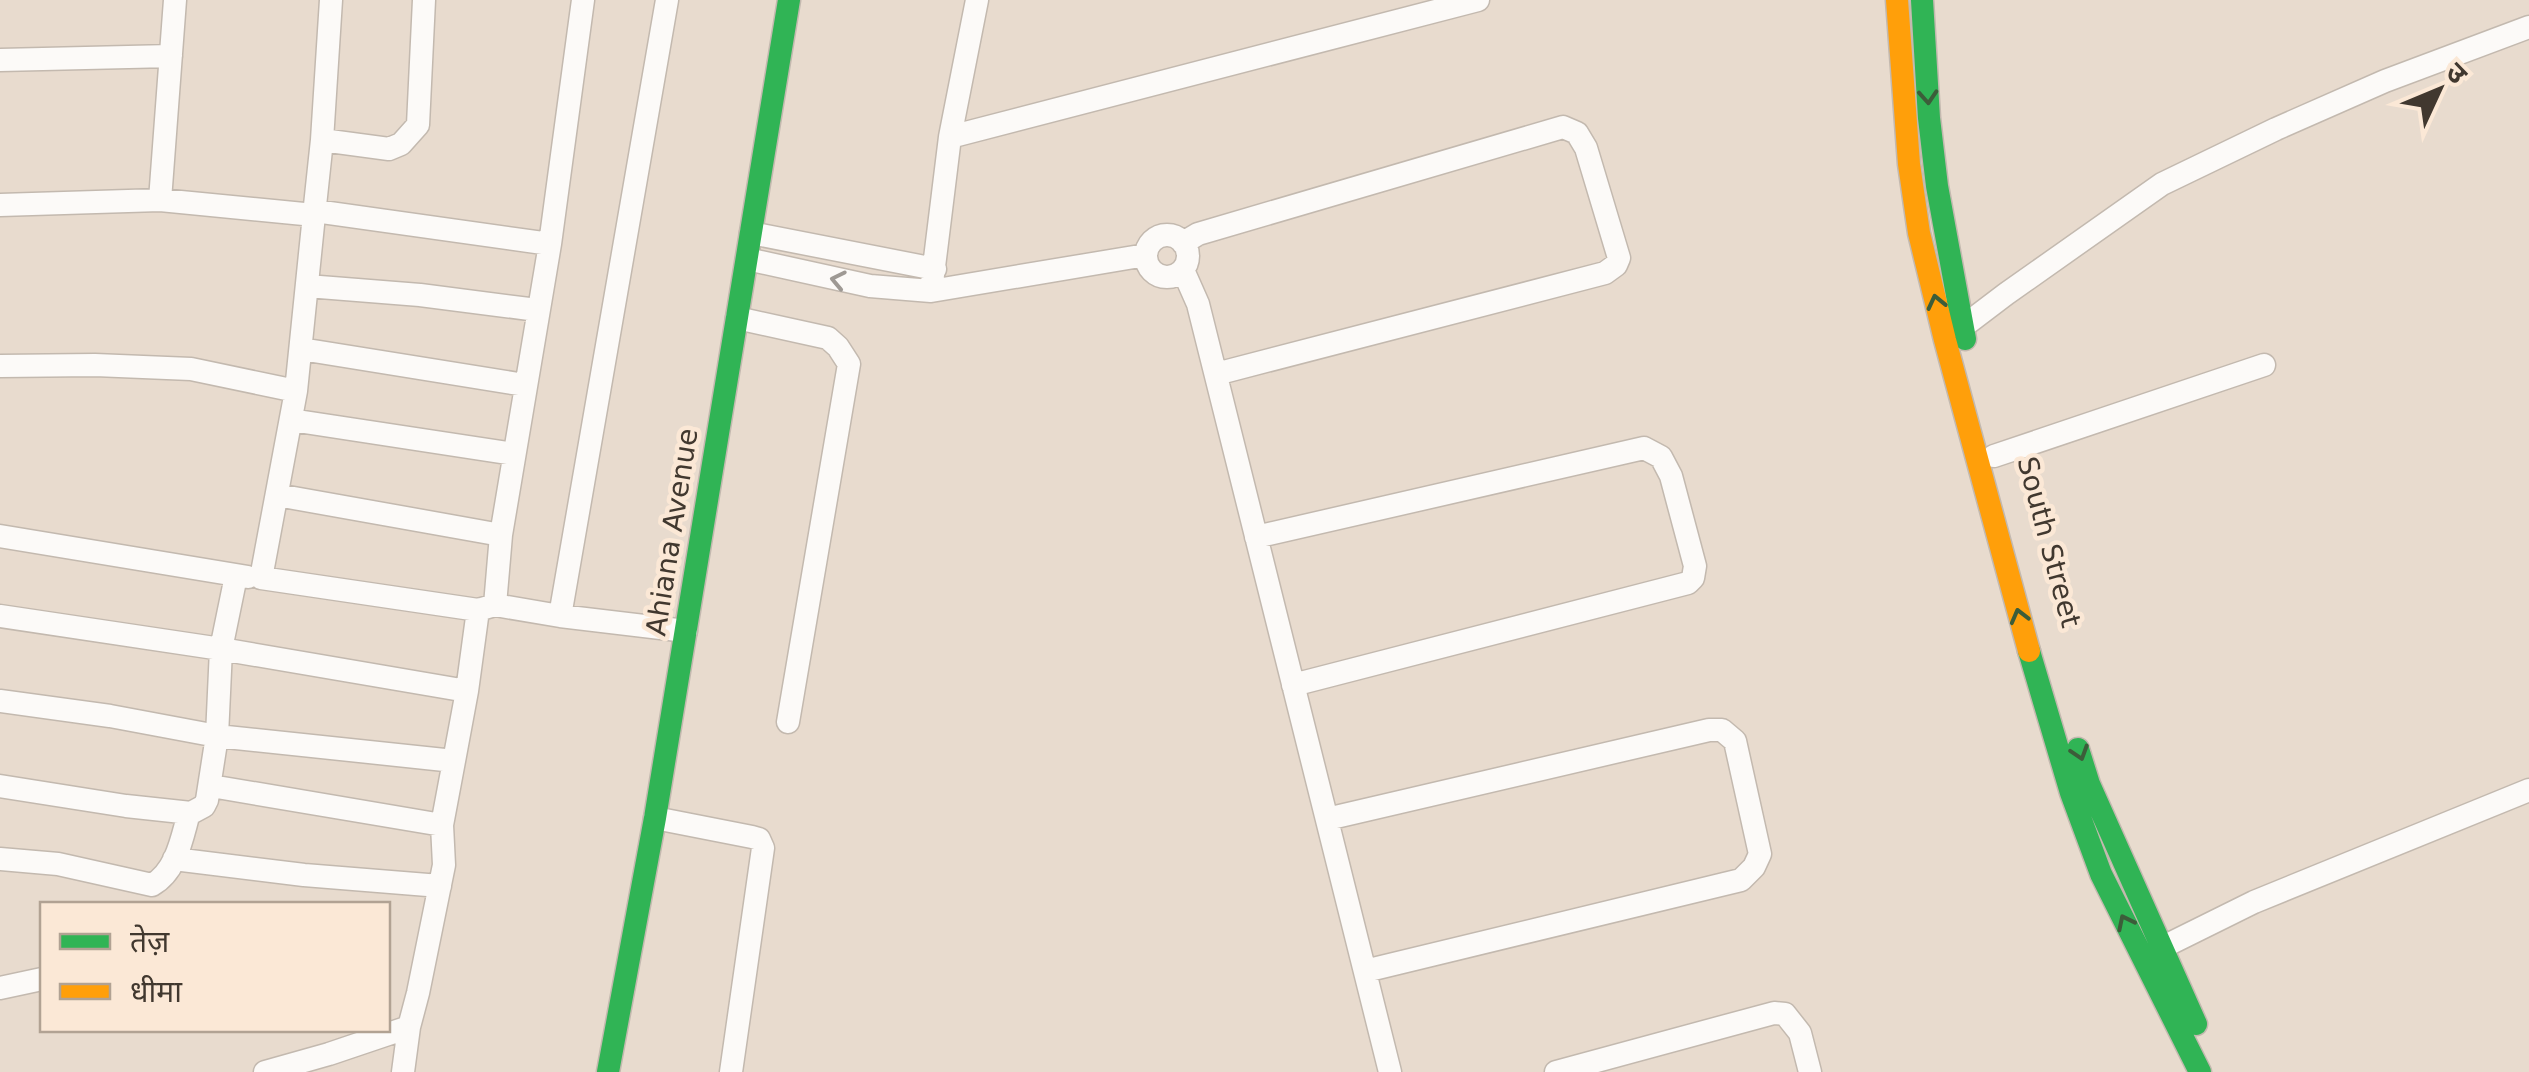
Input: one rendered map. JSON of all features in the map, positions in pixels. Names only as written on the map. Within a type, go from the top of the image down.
[{"type":"street","points":[[160,200],[176,0]]},
{"type":"street","points":[[261,578],[296,391],[322,140],[331,0]]},
{"type":"street","points":[[322,140],[389,149],[401,144],[418,125],[424,0]]},
{"type":"street","points":[[402,1072],[444,864],[442,826],[501,534],[550,244],[584,0]]},
{"type":"street","points":[[560,616],[667,0]]},
{"type":"street","name":"Ahiana Avenue","points":[[608,1072],[655,818],[789,0]]},
{"type":"street","points":[[933,280],[950,137],[976,0]]},
{"type":"street","points":[[950,137],[1478,0]]},
{"type":"street","points":[[1897,0],[1909,164],[1920,234],[1953,334],[2034,673],[2101,874],[2152,953],[2200,1072]]},
{"type":"street","name":"South Street","points":[[1922,0],[1929,118],[1953,334],[2022,545],[2051,665],[2090,784],[2152,953],[2220,1072]]},
{"type":"street","points":[[1953,334],[2162,184],[2385,81],[2529,26]]},
{"type":"street","points":[[0,60],[171,56]]},
{"type":"street","points":[[1183,243],[1198,234],[1564,127],[1578,133],[1586,148],[1619,258],[1605,273],[1216,374]]},
{"type":"street","points":[[0,205],[160,200],[315,213],[550,244]]},
{"type":"street","points":[[751,233],[933,280]]},
{"type":"street","points":[[1168,235],[1183,243],[1188,257],[1183,270],[1162,277],[1150,269],[1146,255],[1148,246],[1168,235]]},
{"type":"street","points":[[747,259],[870,286],[1146,255]]},
{"type":"street","points":[[1183,270],[1198,304],[1390,1072]]},
{"type":"street","points":[[307,286],[537,310]]},
{"type":"street","points":[[738,318],[828,338],[849,364],[788,722]]},
{"type":"street","points":[[301,349],[525,385]]},
{"type":"street","points":[[1994,456],[2264,365]]},
{"type":"street","points":[[0,366],[192,369],[296,391]]},
{"type":"street","points":[[291,420],[514,454]]},
{"type":"street","points":[[1256,537],[1644,448],[1662,457],[1671,476],[1695,566],[1688,584],[1293,684]]},
{"type":"street","points":[[277,495],[501,534]]},
{"type":"street","points":[[0,536],[236,576],[686,631]]},
{"type":"street","points":[[0,786],[126,806],[189,812],[204,806],[218,736],[220,649],[236,576]]},
{"type":"street","points":[[0,616],[468,691]]},
{"type":"street","points":[[0,701],[218,736],[454,761]]},
{"type":"street","points":[[1326,818],[1709,730],[1722,730],[1735,741],[1760,854],[1741,880],[1365,971]]},
{"type":"street","points":[[210,786],[442,826]]},
{"type":"street","points":[[2152,953],[2254,902],[2529,790]]},
{"type":"street","points":[[0,859],[58,864],[152,884],[161,880],[174,859],[189,812]]},
{"type":"street","points":[[655,818],[752,837],[759,839],[763,848],[731,1072]]},
{"type":"street","points":[[174,859],[440,886]]},
{"type":"street","points":[[0,988],[40,979]]},
{"type":"street","points":[[1556,1072],[1774,1013],[1785,1014],[1800,1033],[1810,1072]]},
{"type":"street","points":[[266,1072],[409,1026]]},
{"type":"traffic: fast","points":[[608,1072],[655,818],[789,0]]},
{"type":"traffic: fast","points":[[1922,0],[1937,186],[1965,339]]},
{"type":"traffic: fast","points":[[2029,651],[2071,793],[2101,874],[2200,1072]]},
{"type":"traffic: fast","points":[[2078,749],[2089,784],[2196,1024]]},
{"type":"traffic: slow","points":[[1897,0],[1909,164],[1919,233],[2029,651]]}]
